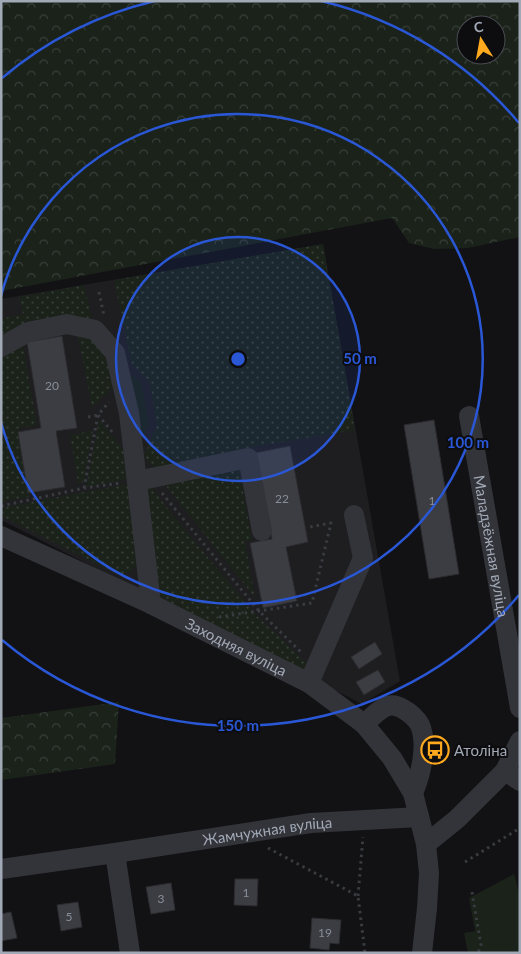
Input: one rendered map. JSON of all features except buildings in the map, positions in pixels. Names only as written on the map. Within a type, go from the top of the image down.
[{"type":"street","points":[[1,347],[28,332],[67,324],[95,330],[115,353],[114,414],[143,480],[151,604]]},
{"type":"street","name":"Маладзёжная вуліца","points":[[469,416],[520,708]]},
{"type":"street","points":[[143,480],[248,458],[262,531]]},
{"type":"street","points":[[313,675],[363,558],[354,515]]},
{"type":"street","name":"Заходняя вуліца","points":[[1,536],[191,624],[313,675],[364,724],[392,758],[413,793],[426,844],[429,873],[422,953]]},
{"type":"street","points":[[364,724],[385,707],[391,705],[406,710],[420,724],[423,761],[413,793]]},
{"type":"street","points":[[426,844],[512,776],[520,741]]},
{"type":"street","name":"Жамчужная вуліца","points":[[1,869],[311,823],[419,817]]},
{"type":"street","points":[[115,853],[130,953]]},
{"type":"path","points":[[88,417],[114,414]]},
{"type":"path","points":[[114,414],[114,435]]},
{"type":"path","points":[[84,488],[114,414]]},
{"type":"path","points":[[1,506],[84,488],[143,480],[313,675]]},
{"type":"path","points":[[191,624],[208,619],[312,602],[331,523],[310,527]]},
{"type":"path","points":[[364,820],[358,896],[365,953]]},
{"type":"path","points":[[465,862],[520,828]]},
{"type":"path","points":[[260,850],[269,848],[358,896]]},
{"type":"path","points":[[472,892],[481,945],[478,953]]},
{"type":"shaded area","points":[[323,244],[400,681],[362,704],[1,520],[1,299]]},
{"type":"green space","points":[[1,1],[520,1],[520,237],[468,248],[434,249],[409,243],[392,218],[1,291]]},
{"type":"green space","points":[[323,244],[355,430],[247,448],[154,468],[144,456],[157,425],[150,383],[132,364],[114,280]]},
{"type":"green space","points":[[84,285],[93,323],[1,340],[1,319],[23,314],[19,297]]},
{"type":"green space","points":[[93,335],[105,349],[113,388],[92,407],[78,336]]},
{"type":"green space","points":[[22,341],[37,425],[17,429],[29,497],[1,502],[1,352]]},
{"type":"green space","points":[[131,375],[141,383],[149,425],[139,441],[126,382]]},
{"type":"green space","points":[[99,420],[133,461],[134,478],[86,487]]},
{"type":"green space","points":[[93,430],[84,482],[78,483],[70,436]]},
{"type":"green space","points":[[238,464],[252,540],[245,542],[255,598],[162,481]]},
{"type":"green space","points":[[132,483],[141,564],[121,576],[1,516],[1,508]]},
{"type":"green space","points":[[148,483],[256,615],[311,667],[307,673],[153,594],[141,484]]},
{"type":"green space","points":[[119,702],[115,764],[1,780],[1,718]]},
{"type":"green space","points":[[514,874],[520,896],[520,953],[468,953],[464,933],[475,931],[469,898]]},
{"type":"place","name":"Атоліна","points":[[435,750]]}]
